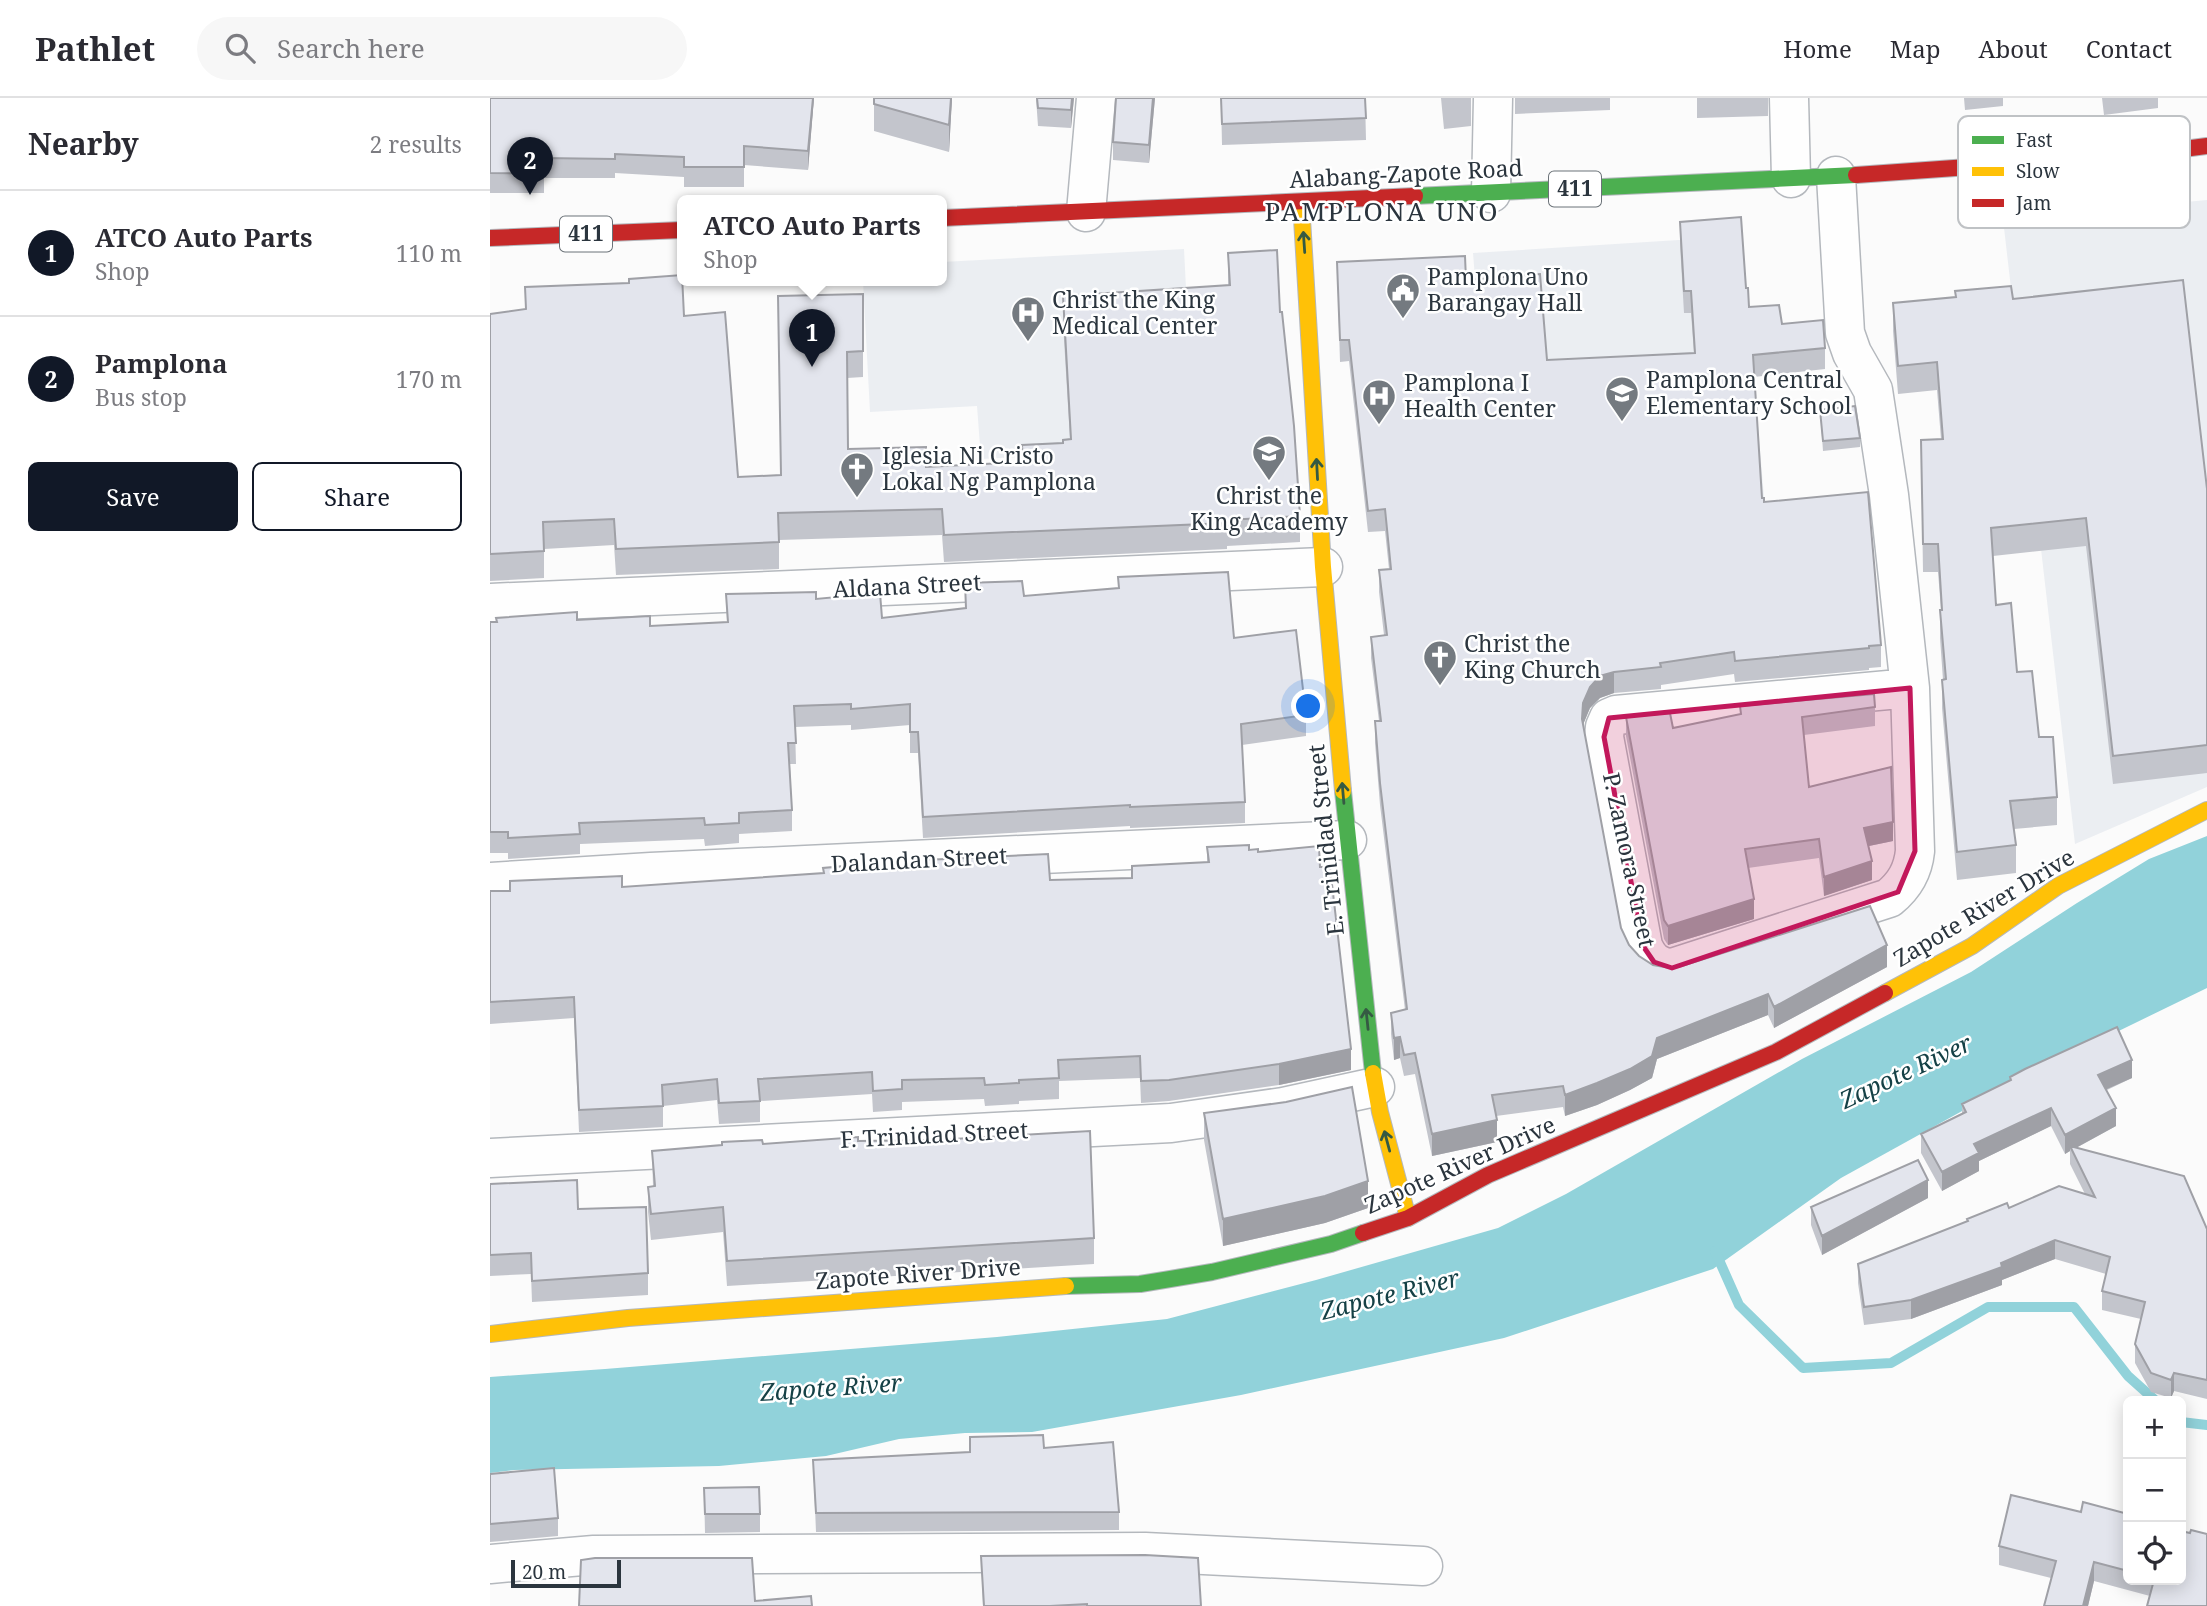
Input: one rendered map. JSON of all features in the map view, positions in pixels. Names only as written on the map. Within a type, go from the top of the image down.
[{"type":"main road","name":"Alabang-Zapote Road","points":[[947,218],[1836,176],[1958,168]]},
{"type":"main road","name":"E. Trinidad Street","points":[[1301,202],[1323,567],[1347,840],[1375,1087],[1408,1218]]},
{"type":"main road","name":"411","points":[[490,238],[677,230]]},
{"type":"main road","name":"Zapote River Drive","points":[[490,1334],[668,1315],[1051,1287],[1140,1284],[1212,1272],[1331,1244],[1408,1218],[1488,1175],[1776,1052],[1972,946],[2058,886],[2207,810]]},
{"type":"street","points":[[1087,212],[1096,98]]},
{"type":"street","points":[[1491,193],[1493,98]]},
{"type":"street","points":[[1789,98],[1791,178]]},
{"type":"street","name":"P. Zamora Street","points":[[1836,176],[1843,323],[1852,353],[1873,390],[1889,495],[1910,688],[1914,863],[1898,892],[1889,898],[1672,968],[1662,967],[1654,962],[1643,946],[1604,737],[1609,718],[1616,715],[1910,688]]},
{"type":"street","name":"Aldana Street","points":[[490,603],[1323,567]]},
{"type":"street","name":"Dalandan Street","points":[[490,882],[1347,840]]},
{"type":"street","name":"F. Trinidad Street","points":[[490,1158],[1171,1123],[1283,1107],[1375,1087]]},
{"type":"street","points":[[490,1564],[594,1555],[1145,1552],[1423,1566]]},
{"type":"highlighted area","points":[[1910,688],[1915,851],[1898,892],[1672,968],[1654,962],[1643,946],[1604,737],[1609,718]]},
{"type":"shaded area","points":[[2207,200],[2207,787],[2075,844],[2004,228],[2190,228],[2190,202]]},
{"type":"shaded area","name":"Pamplona Central Elementary School","points":[[1742,236],[1772,592],[1502,619],[1473,253]]},
{"type":"shaded area","name":"Christ the King Medical Center","points":[[1184,249],[1193,425],[1183,448],[981,459],[977,406],[870,412],[863,286],[947,286],[947,262]]},
{"type":"water","name":"Zapote River","points":[[2207,836],[2207,988],[2020,1079],[1841,1178],[1713,1269],[1504,1338],[1241,1395],[1032,1432],[965,1433],[899,1439],[826,1456],[719,1466],[514,1470],[490,1473],[490,1377],[997,1337],[1167,1319],[1498,1228],[1566,1194],[1802,1059],[1971,972],[2149,859]]},
{"type":"building","points":[[490,98],[813,98],[808,151],[744,146],[744,167],[684,167],[684,157],[615,154],[615,159],[544,158],[544,174],[490,173]]},
{"type":"building","points":[[874,98],[951,98],[949,125],[874,104]]},
{"type":"building","points":[[1037,98],[1072,98],[1071,110],[1038,108]]},
{"type":"building","points":[[1116,98],[1153,98],[1149,145],[1113,142]]},
{"type":"building","points":[[1221,98],[1365,98],[1366,118],[1222,124]]},
{"type":"building","points":[[1741,217],[1749,307],[1779,305],[1782,324],[1823,320],[1825,348],[1753,355],[1762,498],[1764,502],[1868,492],[1881,645],[1735,661],[1734,652],[1660,663],[1661,667],[1600,676],[1590,687],[1583,703],[1582,719],[1621,928],[1629,945],[1639,956],[1653,965],[1670,968],[1870,906],[1887,945],[1774,1007],[1768,994],[1657,1038],[1652,1056],[1597,1083],[1565,1095],[1563,1086],[1492,1095],[1497,1120],[1432,1134],[1415,1053],[1404,1055],[1400,1037],[1394,1038],[1391,1013],[1407,1009],[1380,783],[1375,721],[1381,721],[1371,637],[1387,635],[1379,570],[1391,569],[1385,509],[1368,511],[1349,340],[1340,340],[1337,262],[1465,256],[1466,280],[1540,274],[1547,360],[1695,353],[1691,291],[1684,291],[1680,222]]},
{"type":"building","points":[[1277,250],[1280,312],[1294,426],[1300,516],[1227,520],[1227,523],[944,535],[942,509],[778,513],[779,542],[616,549],[614,519],[543,522],[544,551],[490,554],[490,314],[526,309],[525,287],[629,283],[629,279],[677,275],[677,286],[683,286],[684,316],[725,312],[738,477],[781,475],[778,296],[863,294],[863,351],[847,352],[848,449],[926,447],[926,467],[1023,462],[1022,445],[1063,443],[1063,440],[1071,439],[1063,296],[1230,285],[1228,253]]},
{"type":"building","points":[[2183,280],[2207,489],[2207,745],[2113,756],[2086,518],[1991,528],[1996,605],[2011,603],[2017,672],[2032,671],[2039,737],[2053,737],[2057,797],[2010,801],[2016,845],[1957,852],[1942,680],[1946,679],[1938,544],[1923,544],[1921,440],[1943,439],[1937,362],[1898,366],[1893,303],[1956,297],[1955,291],[2011,286],[2013,299]]},
{"type":"building","points":[[1855,406],[1860,438],[1823,441],[1820,410]]},
{"type":"building","points":[[1228,572],[1234,638],[1296,630],[1306,715],[1241,724],[1245,802],[1130,805],[923,817],[918,732],[910,732],[910,704],[851,709],[851,704],[794,706],[796,743],[788,743],[792,810],[739,813],[739,823],[705,825],[704,818],[579,823],[580,834],[508,838],[508,832],[490,832],[490,622],[497,622],[496,618],[577,612],[577,620],[650,616],[650,626],[728,622],[726,594],[816,592],[816,599],[880,593],[882,618],[966,608],[965,583],[1022,581],[1024,596],[1119,588],[1118,577]]},
{"type":"building","points":[[1874,694],[1875,707],[1802,717],[1809,787],[1891,767],[1893,822],[1864,828],[1872,861],[1824,877],[1819,839],[1745,849],[1754,899],[1668,926],[1664,920],[1626,717],[1670,713],[1673,728],[1741,714],[1740,706]]},
{"type":"building","points":[[1249,845],[1249,850],[1258,849],[1258,852],[1319,846],[1320,867],[1330,867],[1351,1049],[1279,1064],[1169,1080],[1141,1081],[1140,1056],[1058,1060],[1059,1078],[1019,1080],[1019,1083],[985,1085],[984,1078],[902,1080],[902,1089],[873,1091],[872,1072],[758,1079],[760,1101],[719,1103],[717,1079],[662,1085],[663,1106],[579,1110],[574,997],[490,1002],[490,891],[510,891],[510,881],[622,876],[622,887],[824,873],[823,868],[855,865],[855,871],[926,869],[925,860],[1048,854],[1050,880],[1132,878],[1132,866],[1209,862],[1207,847]]},
{"type":"building","points":[[2117,1027],[2132,1060],[2098,1075],[2116,1108],[2065,1135],[2051,1108],[1974,1144],[1979,1153],[1942,1172],[1921,1134],[1966,1112],[1962,1104],[2011,1080],[2010,1077]]},
{"type":"building","points":[[1352,1087],[1368,1181],[1325,1196],[1223,1219],[1204,1113],[1286,1102]]},
{"type":"building","points":[[1090,1131],[1094,1238],[727,1261],[723,1207],[651,1214],[648,1187],[655,1186],[652,1151],[762,1140],[763,1144],[858,1137],[858,1141],[936,1140]]},
{"type":"building","points":[[2070,1146],[2184,1176],[2207,1229],[2207,1380],[2174,1373],[2171,1380],[2151,1373],[2135,1344],[2145,1302],[2102,1291],[2110,1257],[2055,1240],[2001,1263],[2002,1267],[1911,1300],[1864,1307],[1858,1264],[2007,1203],[2009,1208],[2059,1186],[2095,1197]]},
{"type":"building","points":[[1918,1160],[1928,1180],[1822,1236],[1811,1207]]},
{"type":"building","points":[[577,1180],[578,1209],[646,1207],[648,1273],[532,1281],[531,1253],[490,1255],[490,1184]]},
{"type":"building","points":[[1043,1435],[1044,1448],[1113,1442],[1119,1512],[816,1513],[813,1460],[970,1452],[970,1437]]},
{"type":"building","points":[[554,1468],[558,1518],[490,1524],[490,1474]]},
{"type":"building","points":[[759,1487],[760,1514],[705,1514],[704,1488]]},
{"type":"building","points":[[2011,1495],[2081,1512],[2083,1502],[2123,1513],[2123,1570],[2094,1562],[2083,1606],[2044,1606],[2056,1561],[1999,1546]]},
{"type":"building","points":[[2191,1530],[2207,1534],[2207,1606],[2147,1606],[2153,1585],[2186,1585],[2186,1532],[2190,1533]]},
{"type":"building","points":[[1145,1555],[1198,1558],[1201,1606],[984,1606],[981,1556]]},
{"type":"building","points":[[752,1558],[755,1601],[811,1596],[812,1606],[579,1606],[581,1560]]},
{"type":"waterway","points":[[1715,1251],[1739,1305],[1803,1368],[1891,1363],[1988,1307],[2074,1307],[2128,1376],[2150,1396]]},
{"type":"waterway","points":[[2186,1423],[2207,1425]]},
{"type":"traffic: fast","points":[[1415,196],[1856,175]]},
{"type":"traffic: fast","points":[[1343,791],[1373,1073]]},
{"type":"traffic: fast","points":[[1066,1286],[1140,1284],[1212,1272],[1331,1244],[1363,1233]]},
{"type":"traffic: slow","points":[[1301,202],[1323,567],[1343,791]]},
{"type":"traffic: slow","points":[[1885,993],[1972,946],[2058,886],[2207,810]]},
{"type":"traffic: slow","points":[[1373,1073],[1380,1112],[1408,1218]]},
{"type":"traffic: slow","points":[[490,1334],[628,1318],[1066,1286]]},
{"type":"traffic: jam","points":[[2190,148],[2207,146]]},
{"type":"traffic: jam","points":[[1856,175],[1958,168]]},
{"type":"traffic: jam","points":[[947,218],[1415,196]]},
{"type":"traffic: jam","points":[[490,238],[677,230]]},
{"type":"traffic: jam","points":[[1363,1233],[1408,1218],[1488,1175],[1776,1052],[1885,993]]},
{"type":"place","name":"Pamplona","points":[[530,195]]},
{"type":"place","name":"Pamplona Uno Barangay Hall","points":[[1403,320]]},
{"type":"place","name":"Christ the King Medical Center","points":[[1028,343]]},
{"type":"place","name":"ATCO Auto Parts","points":[[812,367]]},
{"type":"place","name":"Pamplona Central Elementary School","points":[[1622,423]]},
{"type":"place","name":"Pamplona I Health Center","points":[[1379,426]]},
{"type":"place","name":"Christ the King Academy","points":[[1269,482]]},
{"type":"place","name":"Iglesia Ni Cristo Lokal Ng Pamplona","points":[[857,499]]},
{"type":"place","name":"Christ the King Church","points":[[1440,687]]},
{"type":"district","name":"PAMPLONA UNO","points":[[1382,212]]}]
